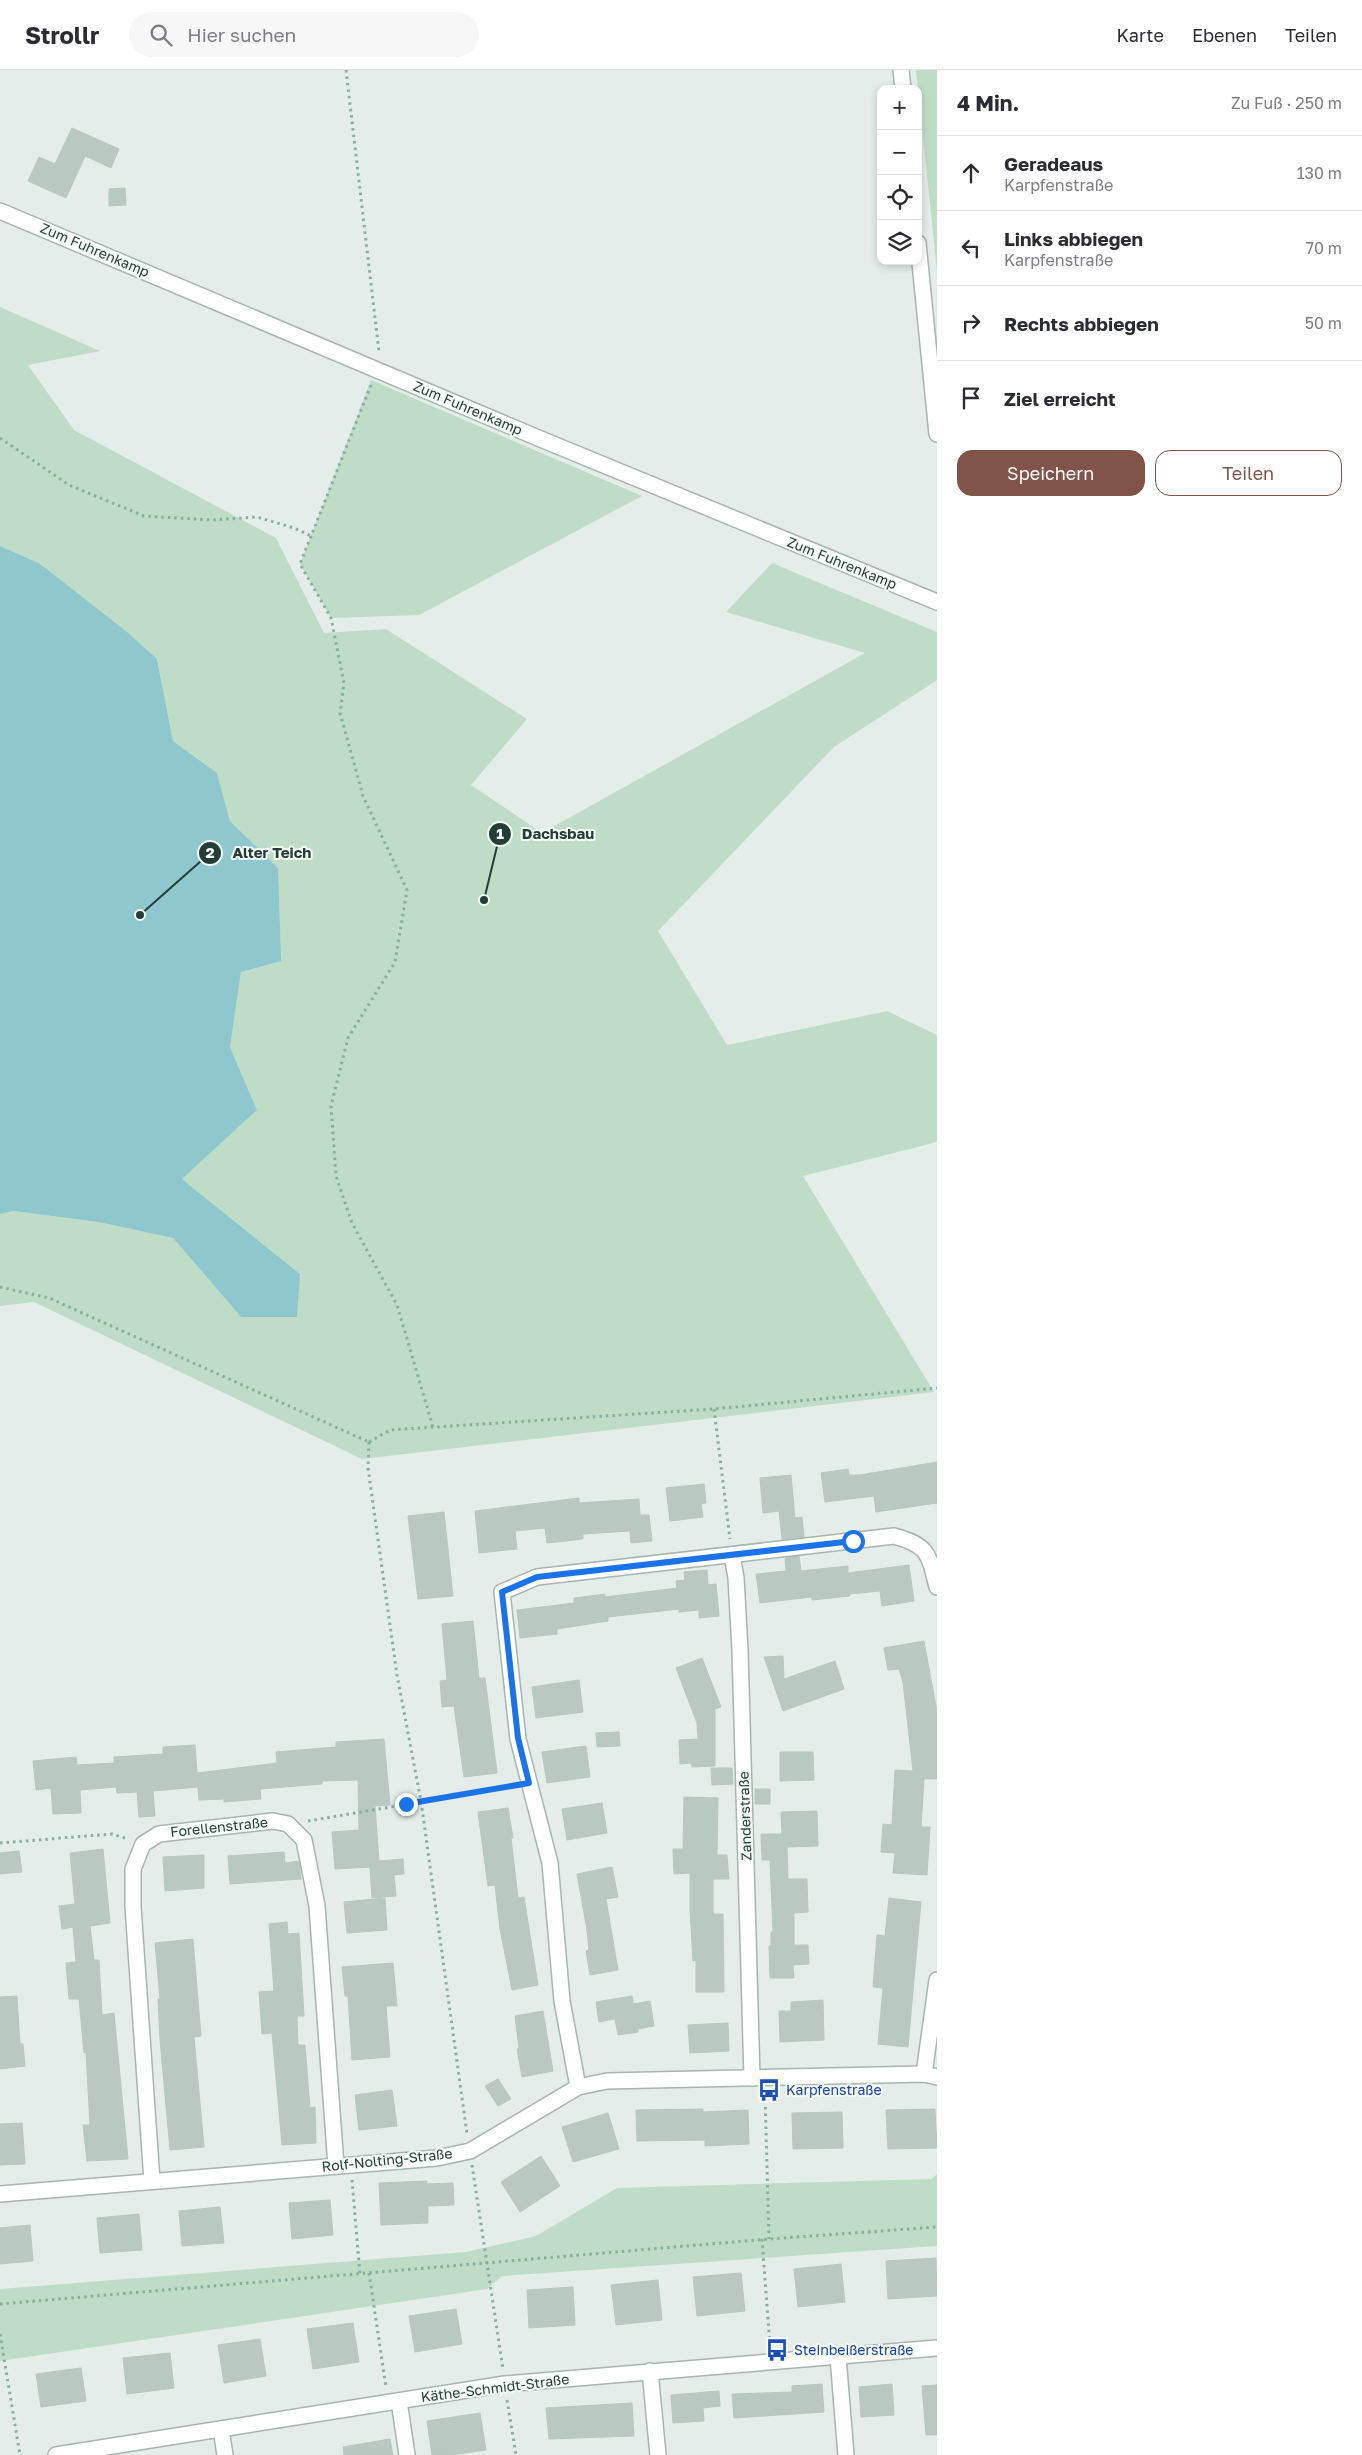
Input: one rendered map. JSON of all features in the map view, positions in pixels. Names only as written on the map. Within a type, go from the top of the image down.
[{"type":"street","points":[[901,70],[903,85]]},
{"type":"street","name":"Zum Fuhrenkamp","points":[[0,211],[937,602]]},
{"type":"street","points":[[920,265],[937,434]]},
{"type":"street","points":[[578,2087],[562,2001],[550,1863],[518,1738],[502,1592],[537,1577],[894,1536],[914,1541],[925,1550],[937,1587]]},
{"type":"street","name":"Zanderstraße","points":[[732,1555],[736,1578],[758,2078]]},
{"type":"street","name":"Forellenstraße","points":[[143,1844],[159,1834],[273,1821],[288,1824],[304,1840],[317,1906],[343,2165]]},
{"type":"street","points":[[143,1844],[133,1869],[133,1907],[152,2181]]},
{"type":"street","points":[[930,2075],[937,1980]]},
{"type":"street","name":"Rolf-Nolting-Straße","points":[[0,2194],[437,2158],[470,2152],[578,2087],[607,2081],[930,2075]]},
{"type":"street","name":"Käthe-Schmidt-Straße","points":[[56,2455],[505,2384],[937,2348]]},
{"type":"street","points":[[838,2357],[846,2455]]},
{"type":"street","points":[[650,2371],[658,2455]]},
{"type":"street","points":[[394,2402],[408,2455]]},
{"type":"street","points":[[221,2428],[225,2455]]},
{"type":"path","points":[[346,70],[379,354],[378,369],[300,564],[331,618],[344,683],[340,713],[363,796],[407,890],[395,962],[348,1038],[331,1106],[336,1176],[352,1223],[397,1305],[433,1427]]},
{"type":"path","points":[[0,438],[69,485],[144,516],[214,520],[257,517],[294,528],[311,536]]},
{"type":"path","points":[[0,1287],[49,1298],[369,1442]]},
{"type":"path","points":[[369,1442],[390,1430],[714,1409],[937,1388]]},
{"type":"path","points":[[714,1409],[732,1555]]},
{"type":"path","points":[[369,1442],[368,1468],[397,1675],[421,1802],[470,2152],[516,2455]]},
{"type":"path","points":[[288,1824],[529,1783]]},
{"type":"path","points":[[0,1843],[112,1834],[143,1844]]},
{"type":"path","points":[[758,2078],[769,2239]]},
{"type":"path","points":[[343,2165],[360,2274]]},
{"type":"path","points":[[0,2304],[487,2264],[762,2239],[937,2227]]},
{"type":"path","points":[[762,2239],[771,2362]]},
{"type":"path","points":[[369,2274],[394,2402]]},
{"type":"path","points":[[0,2334],[20,2455]]},
{"type":"green space","points":[[916,70],[937,70],[937,271],[922,127],[922,85],[918,85]]},
{"type":"green space","points":[[0,307],[100,351],[28,365],[74,430],[276,538],[324,633],[386,629],[527,719],[471,785],[542,833],[865,653],[726,612],[772,563],[937,632],[937,680],[834,747],[658,931],[727,1045],[887,1011],[937,1035],[937,1142],[803,1176],[934,1392],[362,1459],[34,1302],[0,1306],[0,1214],[13,1211],[98,1222],[173,1238],[241,1317],[300,1274],[182,1179],[257,1110],[230,1047],[241,972],[278,868],[230,821],[217,773],[173,741],[157,659],[39,563],[0,546]]},
{"type":"green space","points":[[371,380],[642,496],[419,615],[331,618],[300,564]]},
{"type":"green space","points":[[937,2174],[937,2246],[502,2276],[487,2289],[0,2361],[0,2289],[466,2252],[536,2236],[617,2188],[932,2179]]},
{"type":"water","points":[[0,546],[39,563],[127,632],[157,659],[173,741],[217,773],[230,821],[278,868],[281,961],[241,972],[230,1047],[257,1110],[182,1179],[300,1274],[297,1317],[241,1317],[173,1238],[98,1222],[13,1211],[0,1214]]},
{"type":"building","points":[[72,128],[119,149],[111,168],[85,156],[66,198],[28,181],[39,157],[55,164]]},
{"type":"building","points":[[125,188],[126,205],[109,206],[109,189]]},
{"type":"building","points":[[937,1462],[937,1503],[876,1512],[874,1496],[825,1502],[821,1473],[848,1469],[849,1475],[860,1475]]},
{"type":"building","points":[[791,1475],[795,1518],[802,1517],[804,1537],[782,1539],[779,1511],[763,1513],[760,1478]]},
{"type":"building","points":[[704,1484],[706,1503],[701,1504],[703,1517],[670,1521],[666,1488]]},
{"type":"building","points":[[579,1498],[579,1503],[639,1499],[640,1515],[649,1515],[652,1541],[631,1543],[630,1531],[583,1534],[583,1539],[547,1543],[545,1528],[515,1531],[517,1549],[479,1553],[475,1511]]},
{"type":"building","points":[[444,1512],[453,1596],[418,1599],[408,1516]]},
{"type":"building","points":[[799,1556],[801,1571],[848,1566],[848,1573],[909,1565],[914,1601],[882,1606],[880,1591],[812,1600],[812,1597],[760,1603],[756,1574],[786,1571],[785,1558]]},
{"type":"building","points":[[707,1570],[708,1585],[716,1584],[719,1616],[699,1618],[699,1610],[679,1612],[679,1609],[608,1617],[608,1621],[557,1629],[557,1634],[520,1638],[517,1610],[574,1603],[574,1598],[605,1594],[605,1597],[677,1588],[676,1581],[685,1580],[684,1572]]},
{"type":"building","points":[[473,1621],[479,1678],[485,1678],[497,1773],[464,1777],[454,1706],[442,1707],[440,1681],[447,1680],[442,1624]]},
{"type":"building","points":[[924,1641],[937,1712],[937,1779],[924,1779],[921,1827],[930,1827],[927,1875],[893,1873],[895,1853],[881,1852],[883,1824],[892,1825],[895,1770],[913,1771],[903,1682],[899,1669],[888,1670],[884,1648]]},
{"type":"building","points":[[783,1656],[784,1679],[835,1661],[844,1689],[783,1711],[764,1657]]},
{"type":"building","points":[[702,1658],[721,1707],[715,1709],[715,1766],[692,1767],[691,1763],[680,1764],[679,1740],[698,1739],[697,1723],[676,1668]]},
{"type":"building","points":[[579,1680],[583,1712],[536,1718],[532,1687]]},
{"type":"building","points":[[619,1732],[620,1746],[597,1747],[596,1733]]},
{"type":"building","points":[[384,1739],[390,1805],[375,1806],[379,1861],[403,1859],[404,1874],[394,1875],[396,1896],[372,1898],[370,1867],[335,1869],[332,1832],[359,1830],[358,1780],[322,1781],[322,1784],[260,1789],[261,1799],[224,1802],[224,1799],[199,1800],[198,1787],[153,1791],[155,1816],[139,1817],[137,1792],[117,1793],[116,1787],[80,1790],[81,1813],[53,1814],[51,1788],[36,1790],[33,1761],[76,1757],[77,1765],[114,1763],[114,1757],[163,1754],[163,1747],[195,1745],[197,1773],[277,1763],[276,1752],[336,1747],[336,1742]]},
{"type":"building","points":[[586,1746],[590,1777],[547,1783],[542,1752]]},
{"type":"building","points":[[780,1752],[813,1752],[814,1780],[780,1781]]},
{"type":"building","points":[[711,1768],[732,1768],[733,1784],[712,1785]]},
{"type":"building","points":[[755,1789],[770,1789],[770,1804],[755,1804]]},
{"type":"building","points":[[684,1797],[718,1798],[717,1855],[727,1855],[729,1879],[713,1879],[713,1914],[723,1914],[724,1992],[696,1992],[696,1960],[693,1961],[690,1909],[690,1873],[674,1874],[673,1849],[683,1849]]},
{"type":"building","points":[[602,1803],[607,1833],[567,1840],[562,1809]]},
{"type":"building","points":[[508,1808],[513,1838],[511,1838],[518,1898],[524,1897],[538,1985],[512,1990],[500,1929],[495,1885],[488,1886],[478,1812]]},
{"type":"building","points":[[817,1811],[818,1846],[787,1847],[788,1879],[807,1879],[808,1912],[794,1913],[794,1945],[808,1945],[809,1964],[793,1965],[794,1978],[770,1978],[769,1946],[771,1946],[771,1932],[773,1932],[770,1860],[762,1860],[761,1834],[782,1834],[781,1812]]},
{"type":"building","points":[[103,1849],[110,1923],[90,1926],[94,1960],[99,1960],[102,2015],[114,2013],[128,2159],[87,2161],[83,2125],[90,2125],[86,2052],[84,2053],[79,1999],[69,1999],[66,1963],[76,1962],[73,1927],[62,1929],[59,1906],[75,1904],[70,1853]]},
{"type":"building","points":[[19,1851],[22,1872],[0,1874],[0,1853]]},
{"type":"building","points":[[284,1852],[285,1863],[299,1861],[301,1879],[230,1884],[228,1856]]},
{"type":"building","points":[[204,1855],[204,1888],[165,1891],[163,1857]]},
{"type":"building","points":[[612,1867],[618,1897],[606,1899],[618,1970],[590,1975],[586,1951],[589,1950],[587,1930],[577,1874]]},
{"type":"building","points":[[385,1898],[387,1930],[347,1933],[344,1902]]},
{"type":"building","points":[[889,1898],[921,1902],[908,2047],[878,2044],[883,1988],[873,1987],[877,1935],[885,1936]]},
{"type":"building","points":[[287,1922],[288,1934],[299,1933],[304,2016],[297,2016],[298,2045],[305,2045],[310,2108],[315,2107],[316,2143],[282,2145],[272,2033],[262,2034],[259,1992],[274,1991],[269,1924]]},
{"type":"building","points":[[193,1939],[201,2036],[194,2037],[204,2147],[170,2150],[160,2040],[158,1999],[160,1999],[155,1943]]},
{"type":"building","points":[[393,1963],[397,2006],[386,2006],[390,2057],[352,2060],[348,1996],[345,1996],[342,1967]]},
{"type":"building","points":[[17,1996],[20,2044],[23,2044],[25,2066],[0,2069],[0,1997]]},
{"type":"building","points":[[632,1996],[633,2004],[650,2001],[654,2026],[638,2029],[638,2032],[618,2035],[615,2019],[599,2022],[596,2002]]},
{"type":"building","points":[[823,2000],[824,2040],[780,2042],[779,2011],[791,2011],[791,2002]]},
{"type":"building","points":[[543,2011],[553,2071],[522,2077],[517,2049],[519,2048],[515,2016]]},
{"type":"building","points":[[728,2023],[729,2051],[690,2053],[688,2025]]},
{"type":"building","points":[[498,2079],[511,2099],[498,2106],[485,2086]]},
{"type":"building","points":[[392,2090],[397,2126],[359,2130],[355,2095]]},
{"type":"building","points":[[703,2109],[703,2112],[748,2110],[749,2144],[705,2146],[705,2140],[637,2141],[636,2110]]},
{"type":"building","points":[[935,2109],[937,2148],[888,2149],[886,2110]]},
{"type":"building","points":[[842,2112],[843,2148],[793,2149],[792,2113]]},
{"type":"building","points":[[608,2113],[619,2149],[573,2162],[562,2127]]},
{"type":"building","points":[[22,2123],[25,2164],[0,2165],[0,2124]]},
{"type":"building","points":[[541,2156],[560,2186],[520,2212],[501,2182]]},
{"type":"building","points":[[427,2181],[427,2184],[453,2183],[454,2205],[428,2206],[428,2223],[381,2225],[379,2183]]},
{"type":"building","points":[[330,2200],[333,2235],[292,2239],[289,2203]]},
{"type":"building","points":[[220,2207],[224,2243],[182,2246],[179,2211]]},
{"type":"building","points":[[139,2214],[142,2250],[100,2253],[97,2218]]},
{"type":"building","points":[[30,2225],[33,2261],[0,2264],[0,2228]]},
{"type":"building","points":[[936,2258],[937,2296],[888,2299],[886,2261]]},
{"type":"building","points":[[841,2264],[845,2302],[798,2307],[794,2269]]},
{"type":"building","points":[[741,2273],[745,2311],[697,2316],[693,2277]]},
{"type":"building","points":[[658,2280],[662,2320],[616,2325],[611,2285]]},
{"type":"building","points":[[573,2287],[575,2325],[529,2328],[527,2290]]},
{"type":"building","points":[[456,2309],[462,2344],[415,2352],[409,2316]]},
{"type":"building","points":[[353,2323],[359,2362],[313,2369],[307,2329]]},
{"type":"building","points":[[260,2339],[266,2376],[224,2383],[218,2345]]},
{"type":"building","points":[[170,2353],[174,2388],[127,2394],[123,2358]]},
{"type":"building","points":[[81,2368],[86,2401],[41,2407],[36,2374]]},
{"type":"building","points":[[822,2384],[824,2412],[734,2418],[732,2394],[792,2392],[792,2386]]},
{"type":"building","points":[[892,2384],[894,2415],[861,2417],[859,2387]]},
{"type":"building","points":[[937,2385],[937,2435],[926,2435],[922,2386]]},
{"type":"building","points":[[719,2391],[720,2406],[703,2408],[704,2421],[673,2423],[671,2395]]},
{"type":"building","points":[[632,2403],[634,2436],[549,2439],[546,2408]]},
{"type":"building","points":[[480,2413],[486,2450],[451,2455],[432,2455],[427,2421]]},
{"type":"building","points":[[390,2439],[393,2455],[344,2455],[343,2447]]},
{"type":"place","name":"Dachsbau","points":[[484,900]]},
{"type":"place","name":"Alter Teich","points":[[140,915]]},
{"type":"place","name":"Karpfenstraße","points":[[769,2090]]},
{"type":"place","name":"Steinbeißerstraße","points":[[777,2350]]},
{"type":"route","points":[[406,1804],[529,1783],[518,1738],[502,1592],[537,1577],[853,1541]]}]
